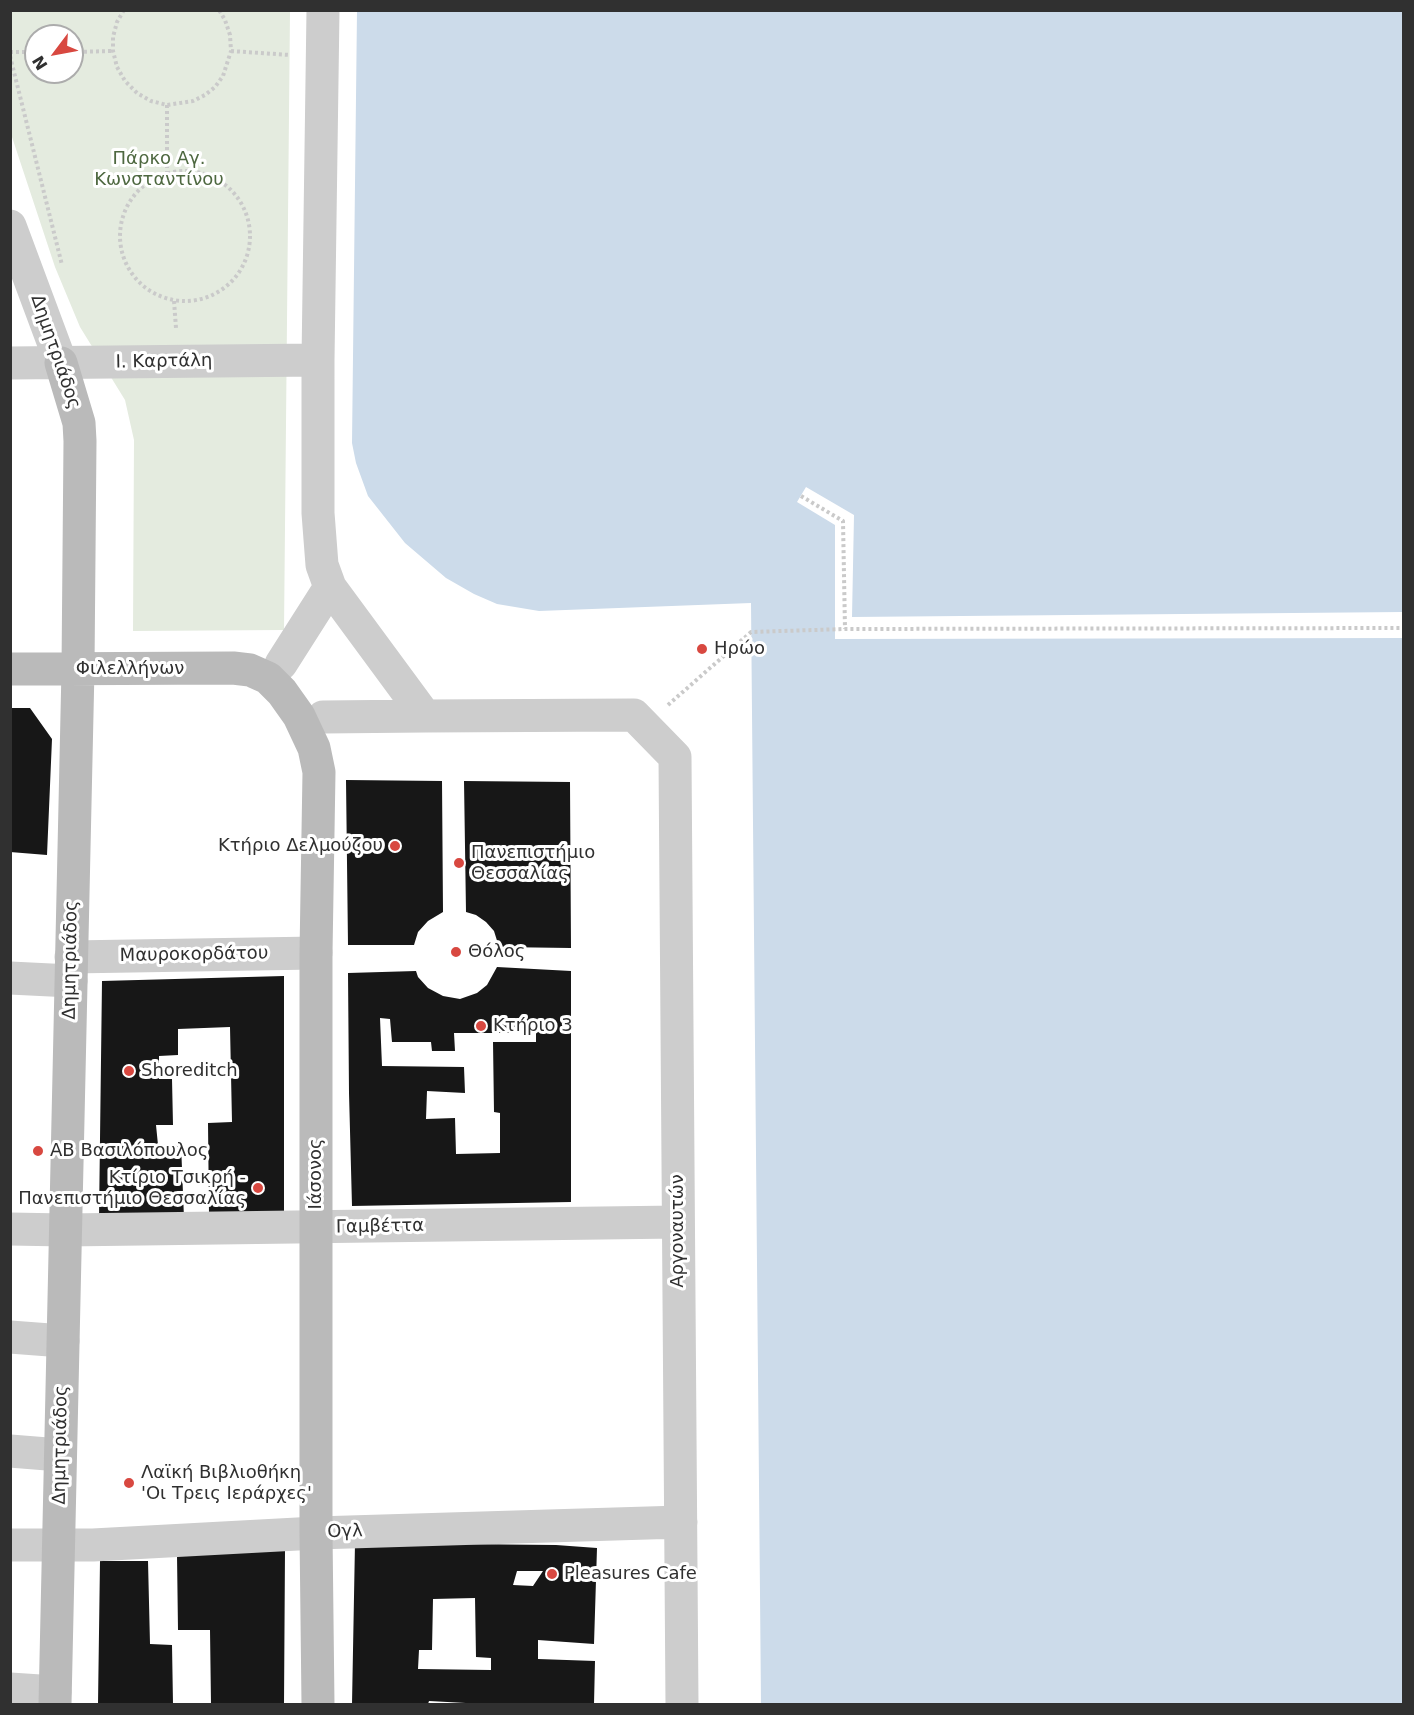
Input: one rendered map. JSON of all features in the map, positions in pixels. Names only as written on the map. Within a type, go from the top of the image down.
[{"type":"main road","name":"Δημητριάδος","points":[[55,1698],[78,669],[79,423],[61,363]]},
{"type":"main road","name":"Φιλελλήνων","points":[[10,669],[265,667]]},
{"type":"main road","name":"Ιάσονος","points":[[265,667],[268,678],[288,699],[304,726],[317,760],[319,772],[316,953],[318,1704]]},
{"type":"street","points":[[323,10],[318,360],[318,513],[322,565],[330,587],[425,716]]},
{"type":"street","name":"Δημητριάδος","points":[[10,226],[61,363]]},
{"type":"street","name":"Ι. Καρτάλη","points":[[10,363],[318,360]]},
{"type":"street","points":[[265,667],[330,587]]},
{"type":"street","points":[[323,717],[634,716],[645,726]]},
{"type":"street","name":"Αργοναυτών","points":[[645,726],[675,757],[682,1704]]},
{"type":"street","name":"Μαυροκορδάτου","points":[[10,978],[71,969],[316,953]]},
{"type":"street","name":"Γαμβέττα","points":[[10,1229],[316,1228],[678,1222]]},
{"type":"street","points":[[10,1337],[63,1341]]},
{"type":"street","points":[[10,1451],[60,1455]]},
{"type":"street","name":"Ογλ","points":[[10,1545],[93,1545],[316,1533],[681,1522]]},
{"type":"street","points":[[10,1689],[55,1698]]},
{"type":"path","points":[[124,10],[117,22],[113,37],[113,51],[117,67],[131,87],[151,101],[167,105],[193,101],[215,87],[223,76],[231,51],[230,35],[219,10]]},
{"type":"path","points":[[84,52],[113,51]]},
{"type":"path","points":[[231,51],[323,57]]},
{"type":"path","points":[[10,54],[64,273]]},
{"type":"path","points":[[167,105],[167,172]]},
{"type":"path","points":[[186,170],[205,174],[223,183],[237,196],[247,214],[250,233],[248,252],[241,271],[229,285],[212,296],[193,302],[174,301],[155,295],[139,284],[127,268],[120,249],[119,229],[124,210],[141,187],[167,172],[186,170]]},
{"type":"path","points":[[801,496],[843,521],[845,629]]},
{"type":"path","points":[[645,726],[751,632],[834,629],[1404,628]]},
{"type":"green space","name":"Πάρκο Αγ. Κωνσταντίνου","points":[[10,11],[290,11],[284,630],[133,631],[134,440],[125,400],[80,327],[55,267],[11,134]]},
{"type":"water","points":[[357,11],[1403,11],[1403,1704],[761,1704],[751,603],[539,611],[497,604],[446,578],[405,543],[368,496],[356,463],[352,443]]},
{"type":"pier","points":[[806,487],[854,515],[852,617],[1403,612],[1403,638],[835,639],[835,525],[797,502]]},
{"type":"building","points":[[10,708],[30,708],[52,739],[47,855],[10,852]]},
{"type":"building","name":"Κτήριο Δελμούζου","points":[[346,780],[442,781],[443,912],[428,921],[418,932],[414,945],[348,945]]},
{"type":"building","points":[[464,781],[570,782],[571,948],[499,947],[494,931],[486,922],[466,912]]},
{"type":"building","points":[[497,967],[571,971],[571,1202],[352,1206],[348,973],[416,971],[418,977],[428,988],[443,996],[460,999],[477,993],[487,985]],"holes":[[[380,1018],[390,1019],[392,1042],[431,1042],[432,1051],[455,1051],[454,1033],[536,1033],[536,1042],[493,1042],[494,1112],[500,1113],[500,1153],[456,1154],[455,1118],[426,1119],[427,1091],[465,1093],[464,1067],[382,1066]]]},
{"type":"building","points":[[284,976],[284,1215],[209,1215],[208,1123],[232,1122],[230,1027],[178,1029],[178,1055],[159,1056],[159,1079],[172,1079],[173,1125],[156,1125],[158,1145],[181,1144],[184,1218],[99,1218],[102,981]]},
{"type":"building","points":[[355,1543],[556,1545],[597,1548],[594,1644],[538,1640],[538,1659],[595,1661],[594,1704],[484,1704],[429,1701],[428,1704],[352,1704]],"holes":[[[517,1571],[543,1571],[533,1586],[513,1585]],[[475,1598],[476,1657],[491,1658],[491,1670],[418,1669],[419,1650],[432,1650],[433,1599]]]},
{"type":"building","points":[[285,1550],[284,1704],[211,1704],[210,1630],[178,1630],[177,1555]]},
{"type":"building","points":[[100,1561],[148,1561],[150,1644],[172,1645],[173,1704],[98,1704]]},
{"type":"place","name":"Ηρώο","points":[[702,649]]},
{"type":"place","name":"Κτήριο Δελμούζου","points":[[395,846]]},
{"type":"place","name":"Πανεπιστήμιο Θεσσαλίας","points":[[459,863]]},
{"type":"place","name":"Θόλος","points":[[456,952]]},
{"type":"place","name":"Κτήριο 3","points":[[481,1026]]},
{"type":"place","name":"Shoreditch","points":[[129,1071]]},
{"type":"place","name":"ΑΒ Βασιλόπουλος","points":[[38,1151]]},
{"type":"place","name":"Κτίριο Τσικρή - Πανεπιστήμιο Θεσσαλίας","points":[[258,1188]]},
{"type":"place","name":"Λαϊκή Βιβλιοθήκη 'Οι Τρεις Ιεράρχες'","points":[[129,1483]]},
{"type":"place","name":"Pleasures Cafe","points":[[552,1574]]}]
